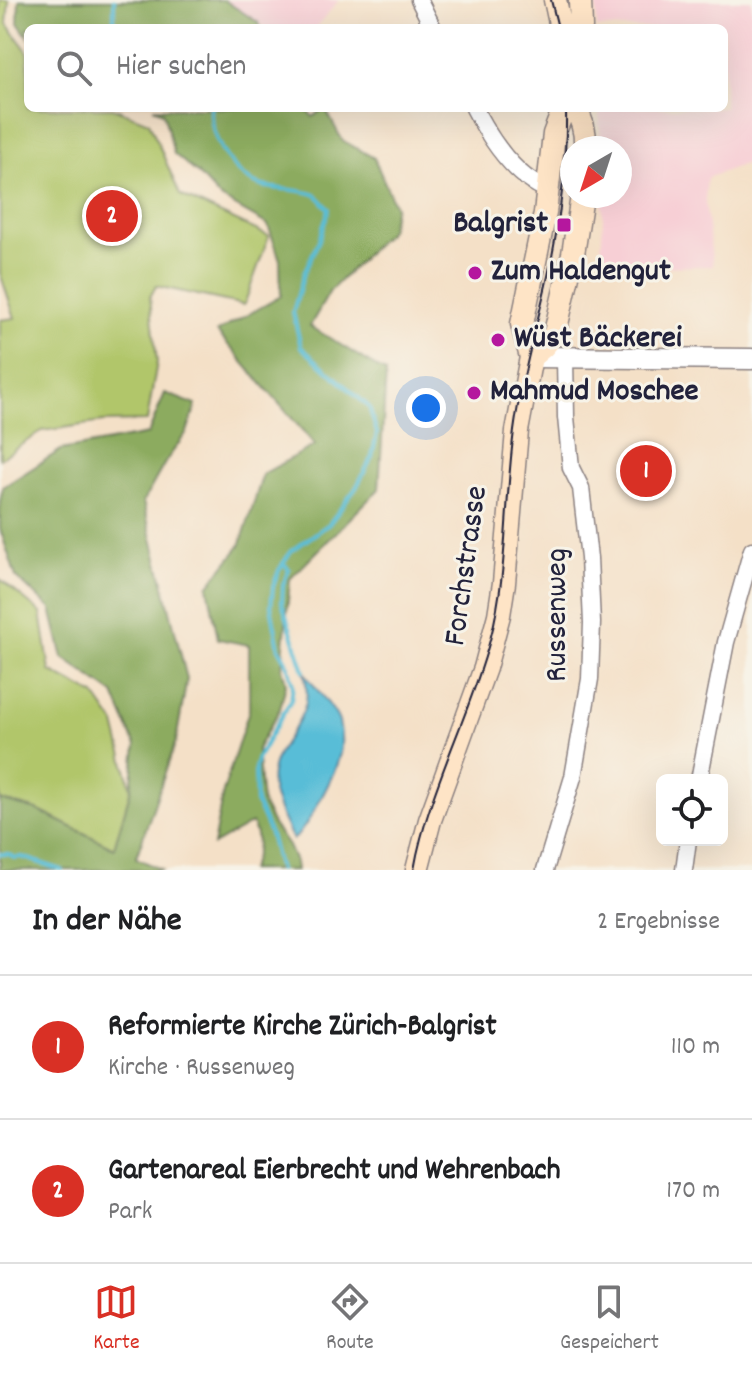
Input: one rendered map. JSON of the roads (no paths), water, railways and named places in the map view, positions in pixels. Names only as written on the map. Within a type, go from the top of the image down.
[{"type":"main road","points":[[555,0],[560,24]]},
{"type":"main road","points":[[580,0],[581,24]]},
{"type":"main road","name":"Forchstrasse","points":[[417,870],[430,820],[498,623],[519,416],[531,357],[522,324],[542,231],[554,134],[562,112]]},
{"type":"main road","points":[[578,112],[586,136]]},
{"type":"main road","name":"Forchstrasse","points":[[531,357],[555,333],[580,208]]},
{"type":"street","points":[[419,0],[431,24]]},
{"type":"street","points":[[476,112],[498,147],[523,175],[548,190]]},
{"type":"street","points":[[531,357],[752,359]]},
{"type":"street","name":"Russenweg","points":[[545,870],[573,777],[590,679],[592,623],[589,558],[581,488],[571,468],[565,357]]},
{"type":"street","points":[[700,774],[726,642],[752,550]]},
{"type":"street","points":[[684,870],[687,846]]},
{"type":"water","points":[[304,671],[337,716],[341,746],[321,799],[293,840],[275,800],[272,775],[274,763],[306,702]]},
{"type":"waterway","points":[[114,0],[115,24]]},
{"type":"waterway","points":[[211,112],[218,142],[239,172],[259,185],[316,195],[329,209],[304,273],[293,312],[301,347],[369,407],[377,433],[372,457],[356,488],[329,524],[291,551],[273,587],[271,606],[279,648],[288,665],[293,685],[291,700],[258,757],[255,768],[256,802],[270,834],[279,870]]},
{"type":"waterway","points":[[283,563],[289,569],[283,585],[282,603],[304,671]]},
{"type":"waterway","points":[[0,854],[22,857],[62,870]]},
{"type":"tram line","points":[[551,0],[557,24]]},
{"type":"tram line","points":[[414,870],[429,811],[481,669],[496,614],[515,424],[559,214],[566,112]]},
{"type":"place","name":"Gartenareal Eierbrecht und Wehrenbach","points":[[112,216]]},
{"type":"place","name":"Balgrist","points":[[564,225]]},
{"type":"place","name":"Zum Haldengut","points":[[475,273]]},
{"type":"place","name":"Wüst Bäckerei","points":[[498,340]]},
{"type":"place","name":"Mahmud Moschee","points":[[474,393]]},
{"type":"place","name":"Reformierte Kirche Zürich-Balgrist","points":[[646,471]]}]
